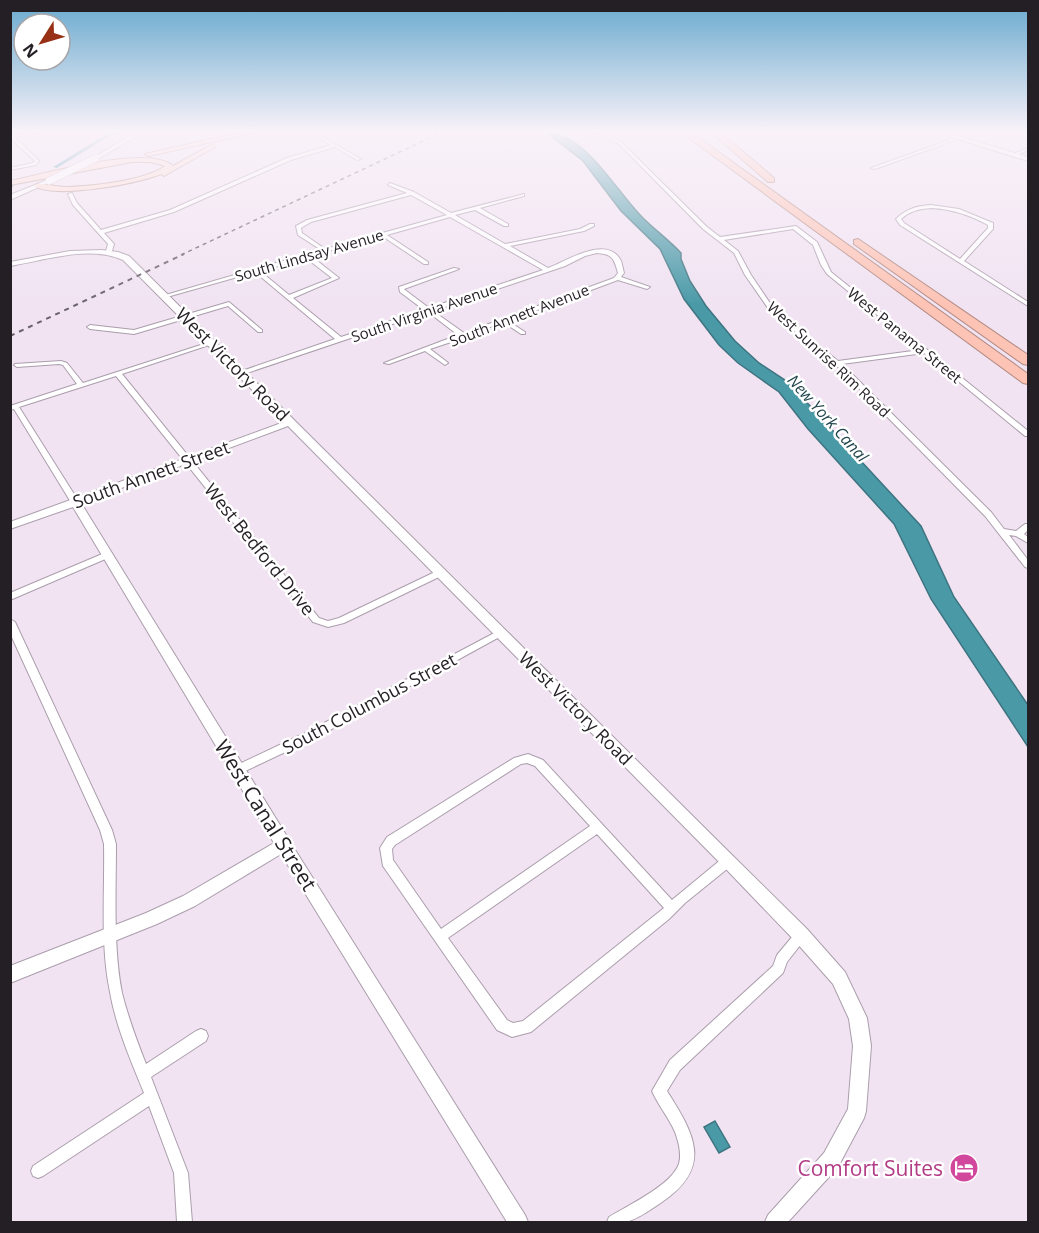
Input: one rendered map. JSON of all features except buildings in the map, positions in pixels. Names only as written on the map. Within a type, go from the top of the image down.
[{"type":"highway","points":[[761,191],[1029,380]]},
{"type":"highway","points":[[783,191],[1029,362]]},
{"type":"main road","points":[[10,200],[29,191]]},
{"type":"street","points":[[100,232],[172,211],[218,191]]},
{"type":"street","points":[[406,191],[547,270]]},
{"type":"street","name":"West Sunrise Rim Road","points":[[668,191],[705,228],[736,252],[748,275],[772,310],[837,363],[1005,532],[1029,565]]},
{"type":"street","points":[[325,251],[300,234],[298,227],[309,221],[412,193]]},
{"type":"street","points":[[10,264],[109,251],[111,244],[75,204],[70,194]]},
{"type":"street","name":"South Lindsay Avenue","points":[[165,296],[522,195]]},
{"type":"street","points":[[961,261],[991,228],[991,224],[948,207],[935,205],[925,206],[902,215],[898,219],[902,224],[1029,304]]},
{"type":"street","points":[[476,208],[506,225]]},
{"type":"street","points":[[504,246],[582,230],[592,225]]},
{"type":"street","name":"West Panama Street","points":[[720,240],[794,227],[810,239],[818,249],[821,261],[829,273],[1029,434]]},
{"type":"street","points":[[382,234],[426,263]]},
{"type":"street","name":"West Victory Road","points":[[109,251],[126,258],[165,296],[728,861],[801,935],[839,978],[858,1018],[862,1046],[857,1111],[831,1160],[775,1222]]},
{"type":"street","name":"South Virginia Avenue","points":[[241,373],[563,265],[578,255],[604,252],[617,259],[621,273],[618,278]]},
{"type":"street","points":[[289,297],[336,278],[307,256]]},
{"type":"street","points":[[456,269],[401,288],[464,336]]},
{"type":"street","points":[[257,271],[340,340]]},
{"type":"street","points":[[618,278],[647,287]]},
{"type":"street","name":"South Annett Avenue","points":[[387,363],[618,278]]},
{"type":"street","points":[[90,327],[134,332],[229,304],[261,331]]},
{"type":"street","points":[[505,321],[523,333]]},
{"type":"street","points":[[13,407],[212,343]]},
{"type":"street","points":[[426,349],[445,363]]},
{"type":"street","points":[[837,363],[925,351]]},
{"type":"street","points":[[16,365],[59,362],[65,364],[81,385]]},
{"type":"street","name":"West Bedford Drive","points":[[118,374],[316,620],[328,624],[341,621],[440,573]]},
{"type":"street","name":"West Canal Street","points":[[13,407],[75,502],[237,770],[285,843],[518,1222]]},
{"type":"street","name":"South Annett Street","points":[[10,526],[291,422]]},
{"type":"street","points":[[1018,534],[1029,526]]},
{"type":"street","points":[[1005,532],[1018,534],[1029,540]]},
{"type":"street","points":[[10,597],[107,555]]},
{"type":"street","points":[[10,622],[106,830],[110,844],[111,933],[116,993],[143,1074],[181,1173],[185,1222]]},
{"type":"street","name":"South Columbus Street","points":[[237,770],[313,734],[500,633]]},
{"type":"street","points":[[672,908],[539,763],[528,758],[518,761],[401,835],[386,848],[387,862],[501,1025],[512,1030],[526,1027],[672,908],[728,861]]},
{"type":"street","points":[[440,938],[597,827]]},
{"type":"street","points":[[10,975],[151,919],[189,901],[285,843]]},
{"type":"street","points":[[614,1222],[672,1185],[685,1169],[687,1148],[676,1118],[659,1091],[675,1065],[779,969],[781,958],[801,935]]},
{"type":"street","points":[[143,1074],[201,1036]]},
{"type":"street","points":[[38,1171],[152,1096]]},
{"type":"water","points":[[605,191],[620,191],[643,218],[681,253],[681,259],[690,281],[706,306],[735,341],[759,363],[788,382],[921,526],[954,597],[1028,705],[1028,747],[931,599],[894,524],[808,429],[779,392],[738,363],[719,345],[684,299],[660,249],[621,211]]},
{"type":"water","points":[[715,1121],[730,1147],[719,1153],[704,1127]]},
{"type":"railway","points":[[181,255],[318,191]]},
{"type":"railway","points":[[10,336],[184,254]]},
{"type":"place","name":"Comfort Suites","points":[[964,1168]]},
{"type":"water label","name":"New York Canal","points":[[828,418]]}]
